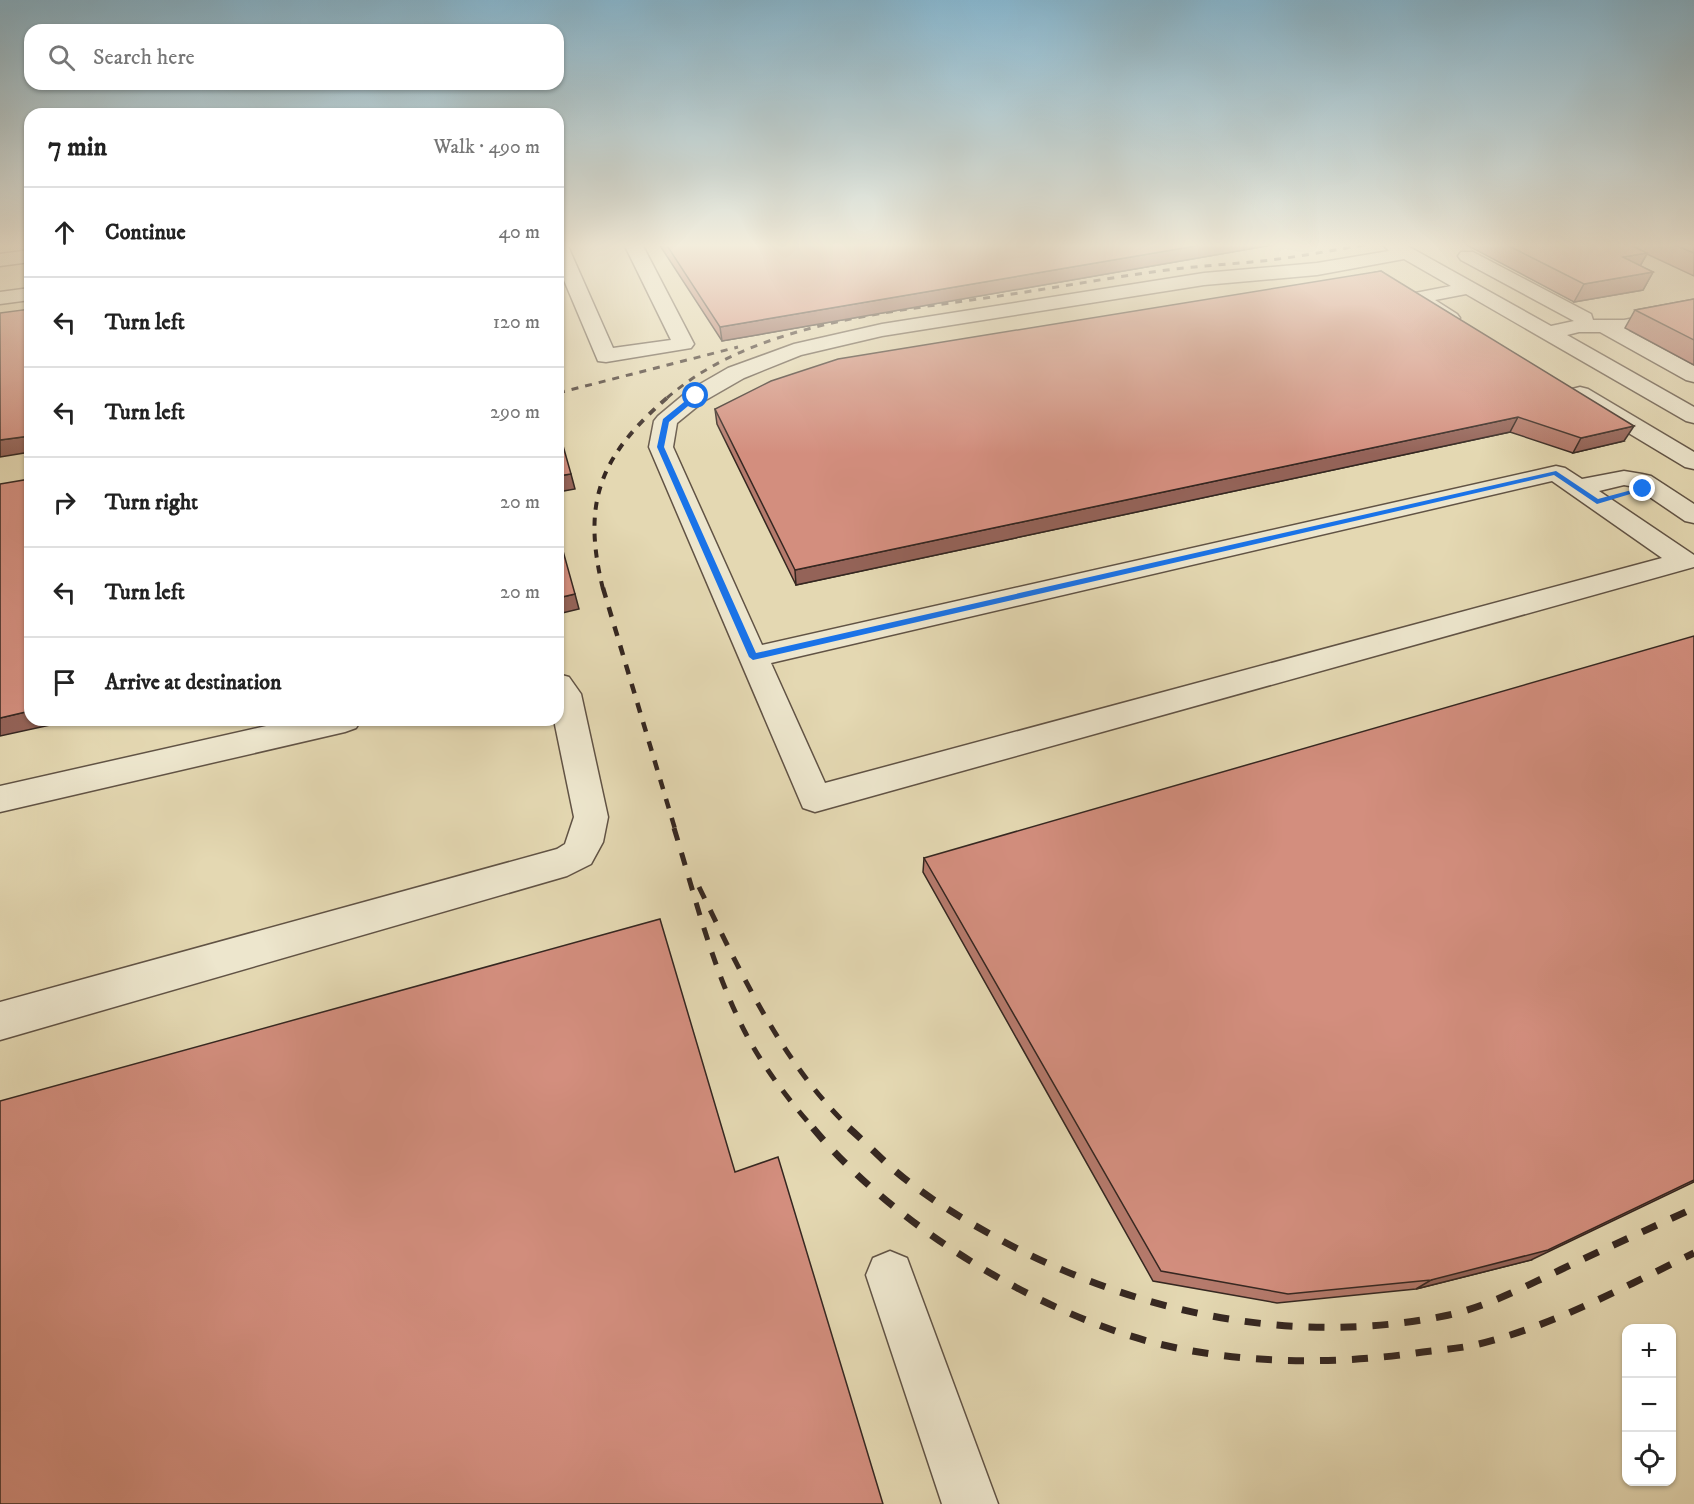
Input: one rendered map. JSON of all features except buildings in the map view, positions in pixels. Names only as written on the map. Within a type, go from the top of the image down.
[{"type":"street","points":[[588,314],[606,356],[684,344],[669,314]]},
{"type":"street","points":[[753,657],[1556,473],[1684,561],[815,799],[661,447],[666,421],[696,396],[736,374],[794,350],[882,330],[982,314]]},
{"type":"street","points":[[1445,314],[1468,328]]},
{"type":"street","points":[[1516,314],[1694,416]]},
{"type":"street","points":[[1568,314],[1581,322],[1607,328],[1694,375]]},
{"type":"street","points":[[1549,333],[1581,322],[1590,314]]},
{"type":"street","points":[[1607,328],[1624,327],[1688,314]]},
{"type":"street","points":[[1561,383],[1694,462]]},
{"type":"street","points":[[1642,480],[1694,467]]},
{"type":"street","points":[[1587,494],[1643,489],[1642,480]]},
{"type":"street","points":[[1642,480],[1694,514]]},
{"type":"street","points":[[0,1021],[567,861],[578,854],[585,843],[591,817],[564,693]]},
{"type":"street","points":[[0,799],[319,726]]},
{"type":"street","points":[[890,1275],[970,1504]]},
{"type":"railway","points":[[667,398],[702,372],[741,352],[784,336],[878,314]]},
{"type":"railway","points":[[564,391],[738,347]]},
{"type":"railway","points":[[603,589],[594,530],[596,504],[602,481],[612,460],[627,439],[669,396]]},
{"type":"railway","points":[[603,588],[675,829]]},
{"type":"railway","points":[[674,828],[705,932],[733,1008],[768,1070],[814,1129]]},
{"type":"railway","points":[[699,887],[730,951],[783,1046],[826,1103],[851,1129]]},
{"type":"railway","points":[[813,1128],[883,1198],[968,1260],[1014,1286],[1108,1329],[1155,1343],[1219,1355],[1252,1359],[1318,1361],[1384,1357],[1471,1346],[1535,1327],[1562,1316],[1694,1253]]},
{"type":"railway","points":[[849,1128],[893,1169],[930,1197],[997,1238],[1049,1264],[1102,1286],[1157,1303],[1214,1316],[1271,1324],[1329,1327],[1386,1325],[1459,1312],[1488,1303],[1694,1208]]},
{"type":"route","points":[[696,396],[666,421],[661,447],[753,657],[1556,473],[1597,501],[1643,489]]}]
